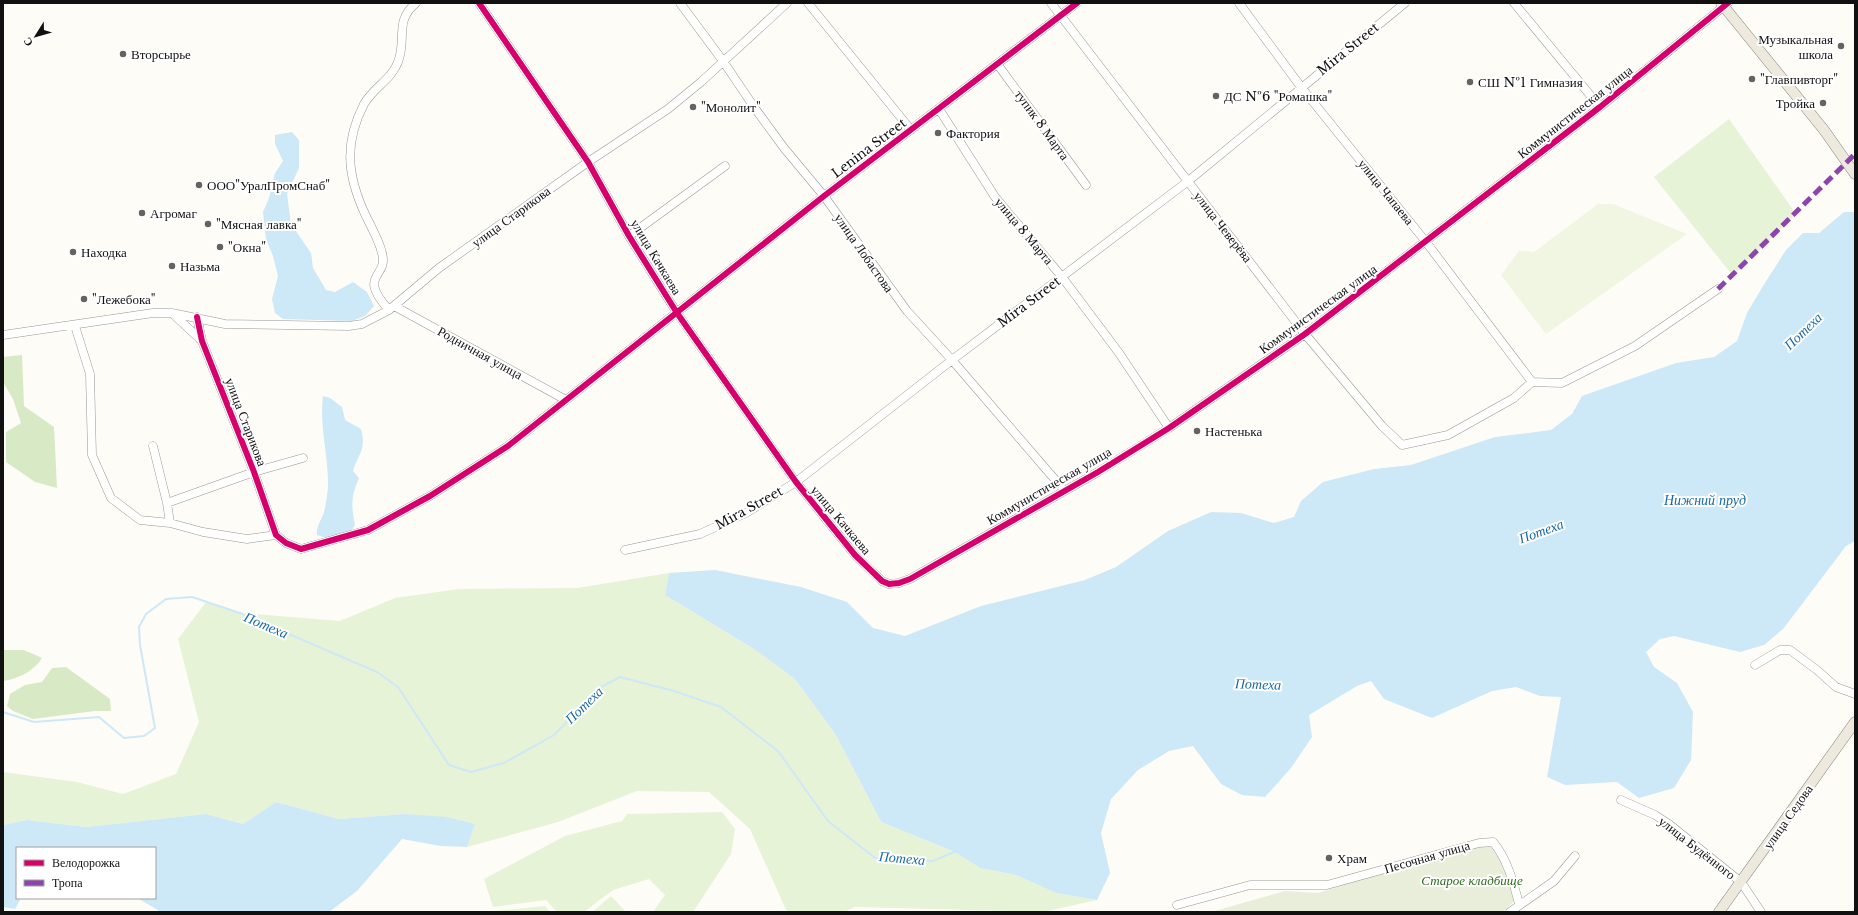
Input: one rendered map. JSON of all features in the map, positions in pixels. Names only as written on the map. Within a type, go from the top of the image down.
[{"type":"main road","points":[[1725,4],[1824,130],[1855,174]]},
{"type":"main road","name":"улица Седова","points":[[1719,912],[1855,722]]},
{"type":"street","points":[[392,308],[376,293],[373,284],[374,278],[383,264],[383,258],[380,246],[356,194],[349,162],[353,132],[360,113],[369,96],[396,68],[400,58],[403,18],[408,9],[416,3]]},
{"type":"street","name":"улица Качкаева","points":[[479,3],[588,162],[629,236],[677,313],[796,482],[855,555],[882,581],[889,584]]},
{"type":"street","name":"улица Лобастова","points":[[680,3],[784,148],[824,196],[906,311],[952,360],[1064,490]]},
{"type":"street","name":"улица Старикова","points":[[3,335],[74,326],[153,313],[172,313],[225,324],[350,326],[362,324],[392,308],[439,268],[588,162],[668,109],[701,82],[787,3]]},
{"type":"street","points":[[808,3],[911,130]]},
{"type":"street","name":"улица Чеверёва","points":[[1051,3],[1305,334],[1382,426],[1402,445],[1448,435],[1514,398],[1532,382]]},
{"type":"street","name":"Lenina Street","points":[[276,535],[286,543],[302,550],[368,530],[387,518],[430,496],[508,446],[824,196],[1077,3]]},
{"type":"street","name":"улица Чапаева","points":[[1239,3],[1301,87],[1426,242],[1532,382]]},
{"type":"street","name":"Mira Street","points":[[625,550],[700,534],[746,513],[796,482],[952,360],[1187,182],[1405,3]]},
{"type":"street","points":[[1514,3],[1600,107]]},
{"type":"street","name":"Коммунистическая улица","points":[[889,584],[898,583],[910,578],[1098,472],[1169,428],[1305,334],[1600,107],[1725,4]]},
{"type":"street","name":"тупик 8 Марта","points":[[998,64],[1086,185]]},
{"type":"street","name":"улица 8 Марта","points":[[939,109],[995,197],[1062,277],[1119,353],[1169,428]]},
{"type":"street","points":[[629,236],[725,166]]},
{"type":"street","points":[[1532,382],[1562,383],[1635,346],[1718,289]]},
{"type":"street","name":"Родничная улица","points":[[392,308],[566,400]]},
{"type":"street","points":[[172,313],[202,341]]},
{"type":"street","name":"улица Старикова","points":[[197,317],[202,341],[254,472],[276,535]]},
{"type":"street","points":[[74,326],[90,374],[92,455],[111,498],[140,520],[170,523],[203,532],[247,539],[276,535]]},
{"type":"street","points":[[154,446],[170,523]]},
{"type":"street","name":"улица Старикова","points":[[167,503],[254,472],[303,458]]},
{"type":"street","points":[[1755,665],[1780,650],[1790,650],[1817,670],[1836,687],[1855,694]]},
{"type":"street","name":"улица Будённого","points":[[1621,800],[1655,815],[1741,882],[1761,912]]},
{"type":"street","name":"Песочная улица","points":[[1177,905],[1250,885],[1327,885],[1479,843],[1493,842],[1500,850],[1519,904]]},
{"type":"street","points":[[1510,912],[1519,904],[1554,881],[1575,856]]},
{"type":"green space","points":[[1729,119],[1796,214],[1733,276],[1654,177]]},
{"type":"green space","points":[[1598,204],[1613,204],[1687,234],[1546,334],[1501,275],[1519,251],[1534,252]]},
{"type":"green space","points":[[22,355],[24,406],[54,427],[57,488],[35,482],[6,462],[6,432],[21,423],[13,399],[3,382],[3,357]]},
{"type":"green space","points":[[669,573],[665,595],[754,649],[795,679],[836,735],[881,822],[955,852],[980,868],[1016,875],[1056,893],[1097,900],[1043,912],[855,907],[844,912],[787,912],[750,829],[709,792],[637,791],[558,822],[467,847],[475,824],[405,814],[339,819],[276,802],[243,824],[206,814],[86,827],[27,820],[3,825],[3,772],[77,782],[123,794],[176,774],[199,722],[178,639],[206,602],[240,613],[340,621],[395,598],[459,589],[577,588]]},
{"type":"green space","points":[[3,650],[24,650],[42,658],[35,667],[25,674],[3,681]]},
{"type":"green space","points":[[66,667],[110,699],[111,711],[95,711],[33,719],[13,711],[7,706],[10,694],[25,685],[42,682],[52,668]]},
{"type":"green space","points":[[722,812],[735,829],[731,854],[693,912],[653,912],[665,895],[649,879],[613,890],[584,912],[557,912],[546,900],[493,907],[484,879],[565,836],[622,821],[627,814]]},
{"type":"green space","name":"Старое кладбище","points":[[1486,845],[1497,851],[1515,896],[1514,901],[1503,912],[1211,912],[1285,891],[1318,893],[1440,854]]},
{"type":"green space","points":[[611,896],[626,912],[592,912]]},
{"type":"green space","points":[[545,906],[550,912],[493,912],[494,911]]},
{"type":"water","points":[[292,132],[299,140],[299,168],[287,194],[291,224],[311,253],[313,268],[326,290],[335,292],[353,282],[367,292],[374,306],[365,316],[352,321],[283,319],[275,313],[272,299],[278,276],[273,256],[266,239],[263,212],[269,198],[275,173],[283,161],[275,144],[275,135]]},
{"type":"water","name":"Нижний пруд","points":[[1844,212],[1855,212],[1855,541],[1846,546],[1783,629],[1764,645],[1740,652],[1674,636],[1660,639],[1646,652],[1654,667],[1677,683],[1693,712],[1691,760],[1674,788],[1639,798],[1617,782],[1565,785],[1547,777],[1561,697],[1540,696],[1516,687],[1492,691],[1432,718],[1384,699],[1371,681],[1357,686],[1309,715],[1312,737],[1291,768],[1265,797],[1242,795],[1221,784],[1193,746],[1169,751],[1138,770],[1111,799],[1101,833],[1110,873],[1097,900],[1056,893],[1016,875],[980,868],[955,852],[881,822],[836,735],[795,679],[754,649],[665,595],[669,573],[715,570],[801,587],[847,602],[873,628],[905,636],[981,606],[1085,580],[1116,567],[1168,531],[1211,512],[1241,513],[1274,523],[1294,517],[1301,501],[1323,482],[1374,469],[1411,465],[1495,437],[1551,430],[1572,414],[1582,396],[1676,363],[1714,357],[1737,341],[1747,313],[1786,250],[1803,233],[1819,233]]},
{"type":"water","points":[[323,396],[330,398],[342,407],[345,420],[361,429],[363,436],[361,451],[353,471],[359,478],[354,490],[352,501],[355,525],[351,531],[326,538],[317,535],[318,526],[325,509],[328,488],[322,419]]},
{"type":"water","points":[[276,802],[339,819],[405,814],[446,817],[475,824],[467,847],[441,846],[402,839],[357,891],[329,912],[161,912],[139,899],[156,899],[156,847],[16,847],[16,899],[20,899],[15,909],[3,907],[3,825],[27,820],[86,827],[206,814],[243,824]]},
{"type":"waterway","name":"Потеха","points":[[3,712],[34,722],[99,717],[124,738],[144,736],[155,728],[140,645],[139,627],[146,614],[166,599],[192,597],[240,613],[377,672],[398,687],[449,765],[471,772],[504,763],[554,735],[601,687],[620,677],[674,691],[721,707],[778,751],[828,821],[875,858],[933,861],[956,851]]},
{"type":"marked path","points":[[1718,289],[1855,154]]},
{"type":"cycle path","points":[[479,3],[588,162],[629,236],[677,313],[796,482],[855,555],[882,581],[889,584],[899,583],[910,579],[1098,472],[1169,428],[1305,334],[1600,107],[1728,3]]},
{"type":"cycle path","points":[[197,317],[202,341],[254,472],[276,535],[286,543],[301,549],[368,530],[430,496],[508,446],[824,196],[1077,3]]},
{"type":"place","name":"Музыкальная школа","points":[[1841,46]]},
{"type":"place","name":"Вторсырье","points":[[123,54]]},
{"type":"place","name":"\"Главпивторг\"","points":[[1752,79]]},
{"type":"place","name":"СШ №1 Гимназия","points":[[1470,82]]},
{"type":"place","name":"ДС №6 \"Ромашка\"","points":[[1216,96]]},
{"type":"place","name":"Тройка","points":[[1823,103]]},
{"type":"place","name":"\"Монолит\"","points":[[693,107]]},
{"type":"place","name":"Фактория","points":[[938,133]]},
{"type":"place","name":"ООО\"УралПромСнаб\"","points":[[199,185]]},
{"type":"place","name":"Агромаг","points":[[142,213]]},
{"type":"place","name":"\"Мясная лавка\"","points":[[208,224]]},
{"type":"place","name":"\"Окна\"","points":[[220,247]]},
{"type":"place","name":"Находка","points":[[73,252]]},
{"type":"place","name":"Назьма","points":[[172,266]]},
{"type":"place","name":"\"Лежебока\"","points":[[84,299]]},
{"type":"place","name":"Настенька","points":[[1197,431]]},
{"type":"place","name":"Храм","points":[[1329,858]]}]
